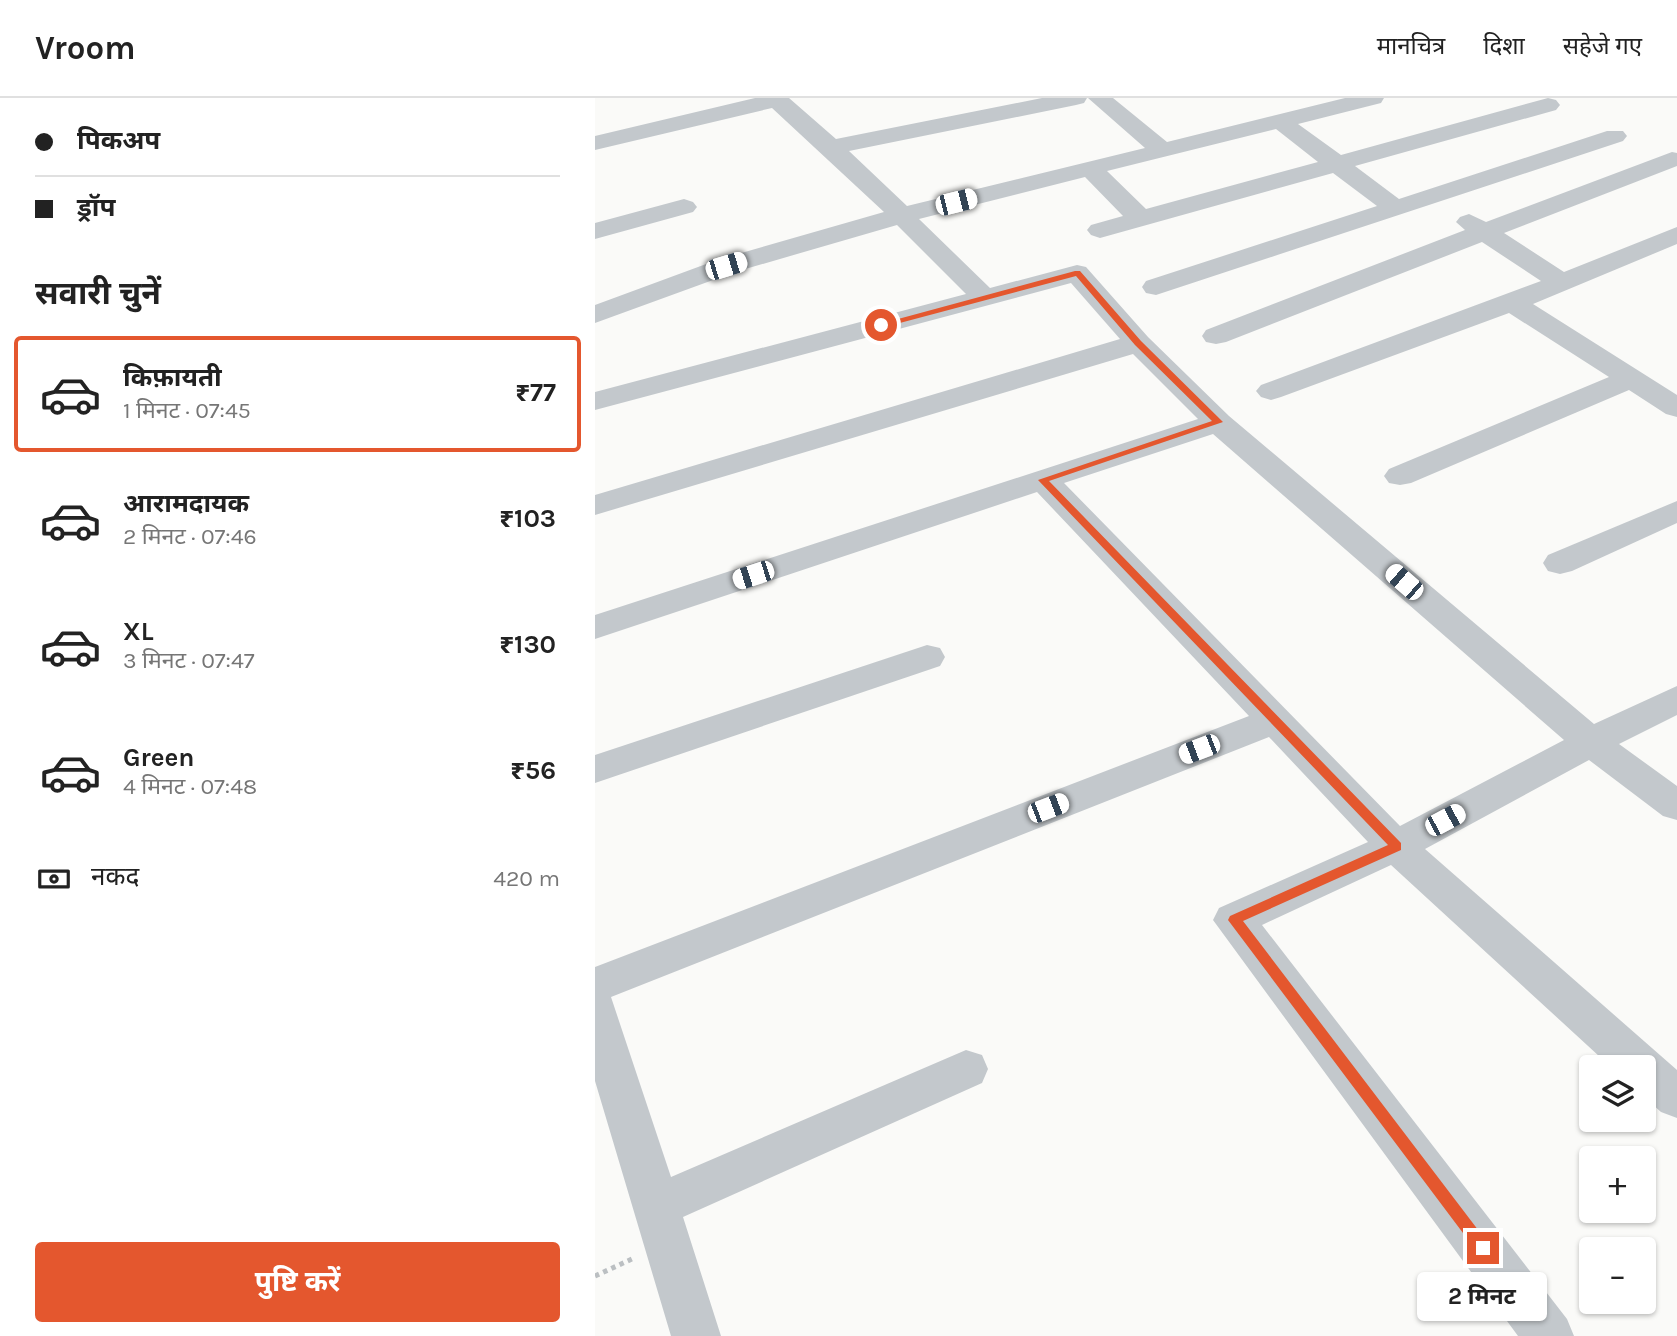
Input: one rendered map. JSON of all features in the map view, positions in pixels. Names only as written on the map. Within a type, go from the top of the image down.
[{"type":"street","points":[[832,147],[1076,98]]},
{"type":"street","points":[[1099,98],[1162,150]]},
{"type":"street","points":[[595,315],[726,266],[903,215],[1373,98]]},
{"type":"street","points":[[595,143],[775,99],[832,147],[984,297]]},
{"type":"street","points":[[1100,230],[1548,105]]},
{"type":"street","points":[[1280,121],[1395,208]]},
{"type":"street","points":[[1156,287],[1615,136]]},
{"type":"street","points":[[1216,336],[1672,159]]},
{"type":"street","points":[[1090,168],[1141,219]]},
{"type":"street","points":[[1431,196],[1562,283]]},
{"type":"street","points":[[595,231],[684,207]]},
{"type":"street","points":[[1271,391],[1512,303],[1677,235]]},
{"type":"street","points":[[595,401],[1077,273],[1138,343],[1218,422],[1591,742],[1677,806]]},
{"type":"street","points":[[1512,303],[1677,408]]},
{"type":"street","points":[[595,505],[1138,343]]},
{"type":"street","points":[[1400,476],[1632,378]]},
{"type":"street","points":[[595,627],[1218,422]]},
{"type":"street","points":[[1043,480],[1397,846],[1629,1055]]},
{"type":"street","points":[[1560,564],[1677,510]]},
{"type":"street","points":[[595,769],[927,657]]},
{"type":"street","points":[[1549,1336],[1234,920],[1397,846],[1677,699]]},
{"type":"street","points":[[595,985],[1275,720]]},
{"type":"street","points":[[595,1008],[696,1336]]},
{"type":"street","points":[[656,1206],[967,1069]]},
{"type":"street","points":[[1656,1079],[1677,1098]]},
{"type":"route","points":[[881,325],[1077,273],[1138,343],[1218,422],[1043,480],[1397,846],[1234,920],[1483,1248]]}]
